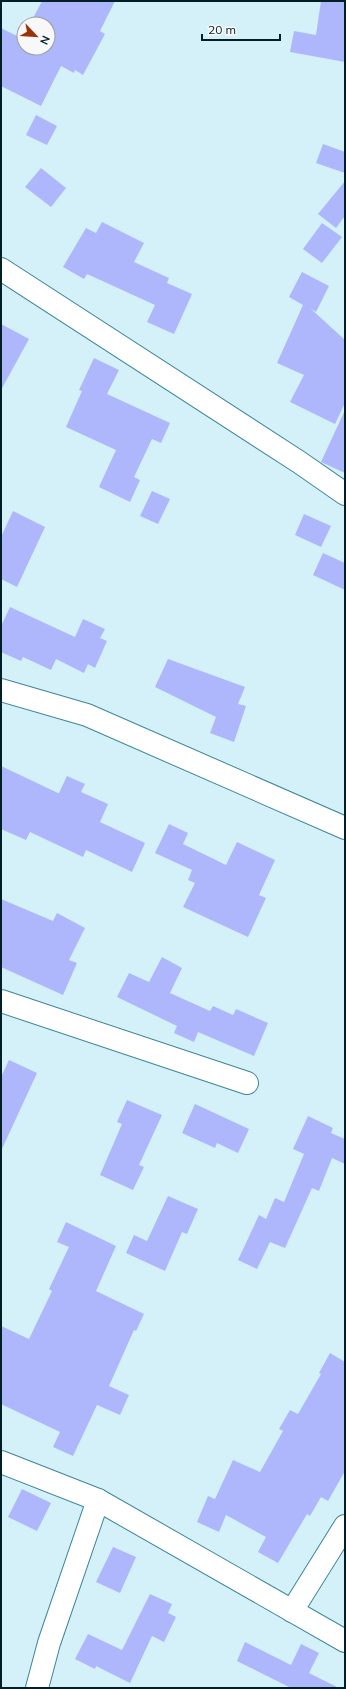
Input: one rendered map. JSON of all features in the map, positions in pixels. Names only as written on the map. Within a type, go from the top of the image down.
[{"type":"street","points":[[1,269],[299,462],[345,494]]},
{"type":"street","points":[[1,690],[87,715],[345,828]]},
{"type":"street","points":[[1,1001],[247,1083]]},
{"type":"street","points":[[1,1462],[98,1500],[345,1641]]},
{"type":"street","points":[[37,1688],[49,1642],[98,1500]]},
{"type":"street","points":[[292,1611],[345,1526]]},
{"type":"building","points":[[42,1],[115,1],[100,31],[105,34],[83,75],[75,70],[74,73],[61,66],[41,106],[1,86],[1,28],[16,36],[16,56],[56,56],[56,16],[34,16]]},
{"type":"building","points":[[321,1],[345,1],[345,62],[290,52],[294,31],[316,35]]},
{"type":"building","points":[[36,115],[57,126],[47,145],[26,135]]},
{"type":"building","points":[[323,144],[345,152],[345,173],[316,163]]},
{"type":"building","points":[[41,168],[66,188],[51,207],[25,187]]},
{"type":"building","points":[[345,181],[345,216],[336,228],[318,214]]},
{"type":"building","points":[[102,222],[144,243],[134,262],[169,278],[167,283],[192,294],[174,334],[147,322],[155,305],[87,274],[84,279],[63,267],[86,228],[96,233]]},
{"type":"building","points":[[322,223],[342,237],[322,263],[303,249]]},
{"type":"building","points":[[302,272],[329,286],[316,312],[310,308],[345,340],[345,403],[335,424],[290,402],[304,375],[277,363],[303,305],[289,297]]},
{"type":"building","points":[[1,324],[29,339],[1,390]]},
{"type":"building","points":[[94,358],[119,370],[107,394],[170,423],[161,443],[152,439],[134,477],[140,480],[130,502],[99,487],[116,450],[66,427],[82,391],[79,390]]},
{"type":"building","points":[[345,410],[345,473],[321,462]]},
{"type":"building","points":[[152,491],[170,499],[158,524],[140,516]]},
{"type":"building","points":[[13,511],[45,527],[17,587],[1,579],[1,537]]},
{"type":"building","points":[[304,514],[331,526],[321,547],[295,535]]},
{"type":"building","points":[[323,553],[345,563],[345,590],[313,575]]},
{"type":"building","points":[[10,607],[75,637],[83,619],[105,629],[100,638],[107,641],[95,668],[88,664],[84,673],[56,659],[51,670],[23,657],[21,661],[1,652],[1,626]]},
{"type":"building","points":[[168,659],[245,687],[238,704],[246,706],[234,742],[210,733],[216,717],[155,687]]},
{"type":"building","points":[[1,766],[58,793],[67,776],[85,784],[81,792],[108,804],[100,822],[145,843],[132,872],[86,850],[83,857],[30,832],[26,840],[1,829]]},
{"type":"building","points":[[169,824],[188,833],[183,844],[226,865],[237,842],[275,860],[259,895],[266,898],[248,937],[183,907],[195,883],[188,880],[192,870],[155,853]]},
{"type":"building","points":[[1,899],[53,921],[57,913],[85,928],[69,960],[77,963],[63,995],[1,967]]},
{"type":"building","points":[[162,957],[182,968],[170,993],[210,1011],[213,1006],[233,1015],[236,1009],[268,1023],[254,1056],[198,1032],[194,1042],[174,1033],[177,1026],[117,997],[129,973],[149,982]]},
{"type":"building","points":[[9,1060],[37,1073],[1,1151],[1,1077]]},
{"type":"building","points":[[127,1100],[162,1115],[139,1165],[144,1167],[133,1190],[100,1175],[122,1124],[117,1122]]},
{"type":"building","points":[[195,1104],[249,1129],[238,1153],[217,1143],[215,1148],[182,1133]]},
{"type":"building","points":[[308,1116],[333,1128],[331,1133],[345,1139],[345,1164],[332,1158],[319,1191],[312,1188],[285,1248],[270,1242],[257,1269],[238,1260],[259,1215],[266,1219],[275,1198],[284,1202],[304,1154],[293,1149]]},
{"type":"building","points":[[168,1196],[198,1209],[187,1234],[182,1232],[165,1271],[126,1253],[134,1235],[147,1241]]},
{"type":"building","points":[[66,1222],[116,1246],[96,1291],[144,1314],[136,1331],[134,1330],[109,1386],[129,1395],[120,1415],[97,1405],[73,1456],[53,1447],[60,1432],[1,1404],[1,1326],[29,1339],[52,1291],[49,1289],[69,1247],[57,1242]]},
{"type":"building","points":[[330,1353],[345,1362],[345,1471],[328,1501],[321,1497],[310,1516],[307,1514],[278,1563],[258,1552],[266,1537],[226,1515],[219,1532],[197,1522],[208,1496],[215,1499],[233,1460],[260,1472],[283,1431],[279,1429],[290,1410],[298,1414],[321,1374],[319,1373]]},
{"type":"building","points":[[22,1489],[51,1503],[37,1531],[8,1517]]},
{"type":"building","points":[[113,1547],[136,1557],[120,1593],[96,1582]]},
{"type":"building","points":[[150,1594],[172,1604],[168,1613],[176,1617],[164,1642],[152,1636],[130,1683],[96,1666],[95,1669],[75,1659],[88,1634],[122,1650]]},
{"type":"building","points":[[245,1642],[291,1665],[301,1644],[319,1653],[309,1673],[339,1688],[291,1688],[237,1661]]}]
